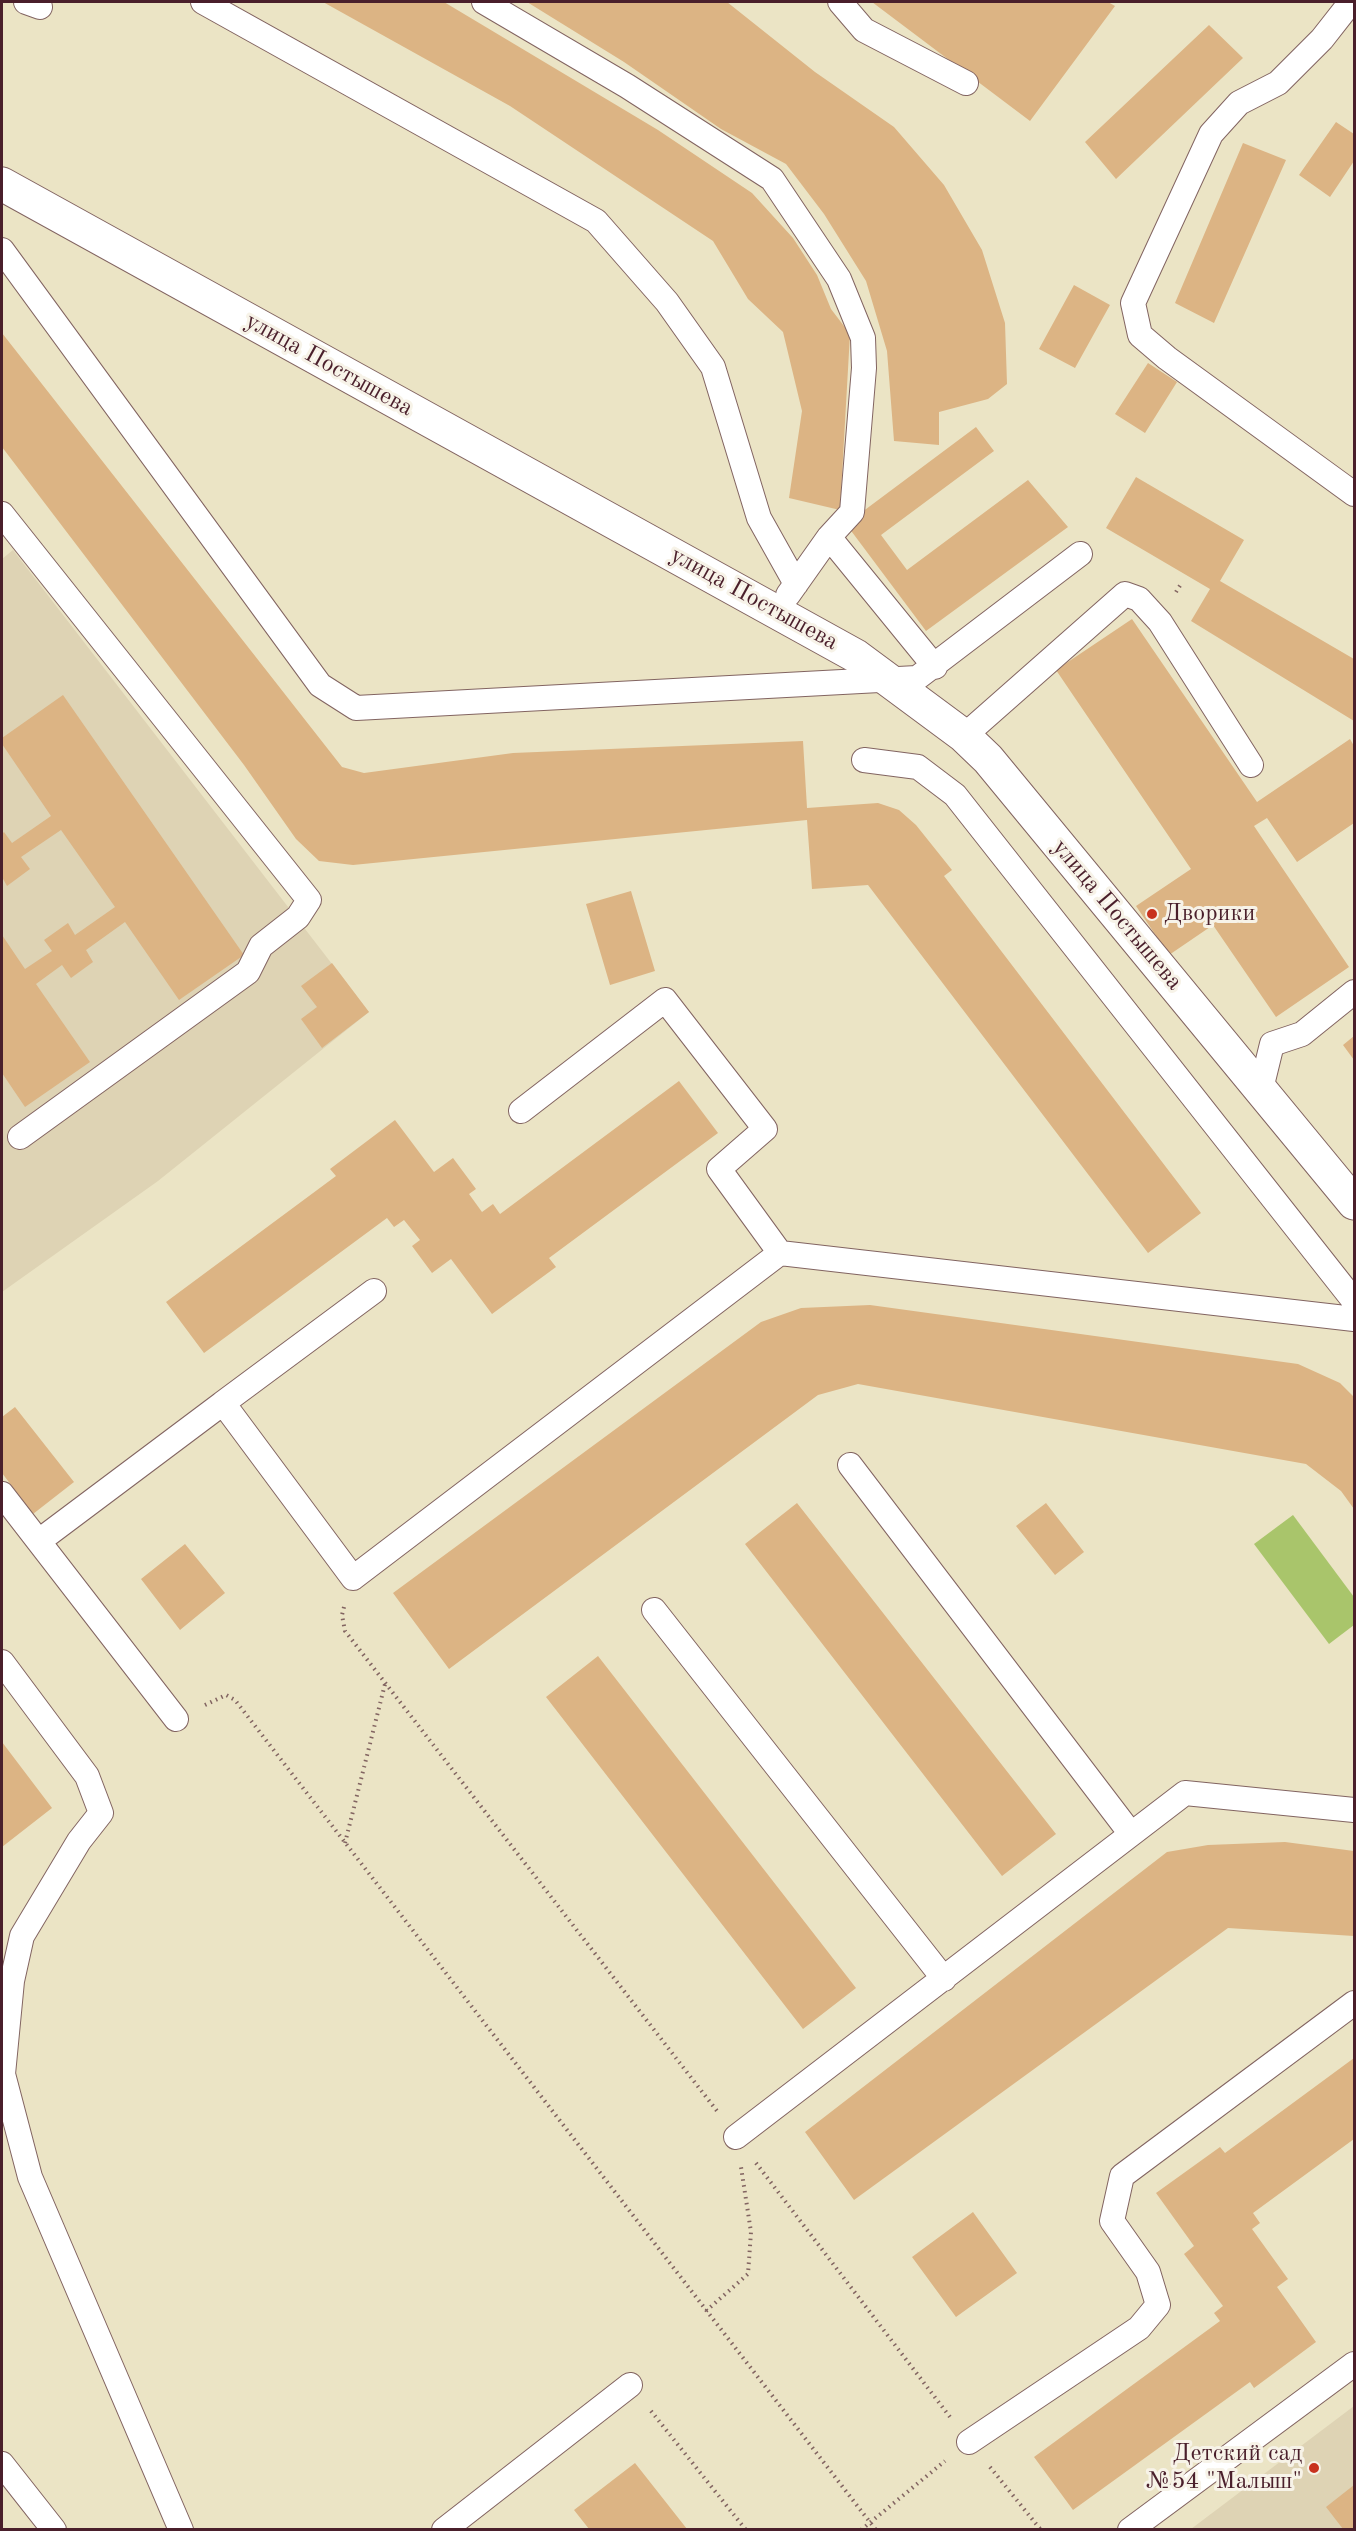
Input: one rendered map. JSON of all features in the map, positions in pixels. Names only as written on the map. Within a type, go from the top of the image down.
[{"type":"street","name":"улица Постышева","points":[[2,184],[856,656],[964,736],[988,759],[1354,1202]]},
{"type":"lane","points":[[203,2],[596,221],[668,302],[712,367],[759,518],[796,584]]},
{"type":"lane","points":[[484,2],[627,86],[772,179],[839,279],[863,338],[864,368],[852,512],[829,537],[776,611]]},
{"type":"lane","points":[[840,2],[864,30],[966,83]]},
{"type":"lane","points":[[1351,2],[1322,39],[1278,84],[1239,103],[1211,134],[1133,303],[1140,334],[1153,346],[1354,494]]},
{"type":"lane","points":[[2,250],[320,685],[356,708],[917,678],[935,667],[1080,554]]},
{"type":"lane","points":[[2,514],[309,900],[298,917],[261,946],[248,972],[20,1137]]},
{"type":"lane","points":[[829,537],[935,667]]},
{"type":"lane","points":[[964,736],[1125,594],[1139,598],[1160,622],[1251,765]]},
{"type":"lane","points":[[864,760],[918,767],[955,795],[1354,1301]]},
{"type":"lane","points":[[1261,1089],[1272,1044],[1302,1034],[1354,992]]},
{"type":"lane","points":[[521,1111],[665,999],[765,1129],[719,1169],[780,1253]]},
{"type":"lane","points":[[223,1403],[353,1578],[780,1253],[1354,1319]]},
{"type":"lane","points":[[39,1540],[374,1291]]},
{"type":"lane","points":[[850,1465],[1131,1834]]},
{"type":"lane","points":[[2,1494],[176,1719]]},
{"type":"lane","points":[[654,1610],[944,1979]]},
{"type":"lane","points":[[2,1662],[87,1776],[100,1813],[73,1850],[22,1936],[12,1981],[2,2074],[30,2177],[181,2529]]},
{"type":"lane","points":[[736,2137],[1185,1793],[1354,1810]]},
{"type":"lane","points":[[969,2442],[1139,2328],[1158,2305],[1148,2272],[1112,2221],[1122,2176],[1354,2003]]},
{"type":"lane","points":[[1130,2529],[1354,2364]]},
{"type":"lane","points":[[444,2529],[630,2385]]},
{"type":"lane","points":[[2,2464],[54,2529]]},
{"type":"path","points":[[353,1578],[342,1615],[345,1631],[969,2442],[1041,2529]]},
{"type":"path","points":[[345,1844],[385,1684]]},
{"type":"path","points":[[176,1719],[226,1695],[235,1700],[876,2529]]},
{"type":"path","points":[[706,2311],[748,2274],[751,2232],[736,2137]]},
{"type":"path","points":[[630,2385],[746,2529]]},
{"type":"path","points":[[861,2529],[969,2442]]},
{"type":"shaded area","points":[[13,550],[369,1012],[158,1181],[2,1292],[2,559]]},
{"type":"shaded area","name":"Детский сад №54 \"Малыш\"","points":[[1354,2406],[1354,2529],[1191,2529]]},
{"type":"green space","points":[[1293,1515],[1354,1597],[1354,1625],[1329,1644],[1254,1544]]},
{"type":"building","points":[[323,2],[444,2],[658,130],[752,193],[793,238],[817,275],[831,309],[850,334],[840,510],[789,498],[802,411],[783,332],[748,299],[713,241],[510,106]]},
{"type":"building","points":[[527,2],[727,2],[815,72],[894,127],[944,185],[982,250],[1005,323],[1007,384],[988,399],[939,412],[939,445],[894,441],[887,351],[866,281],[824,214],[786,164],[721,129],[624,62]]},
{"type":"building","points":[[872,2],[1108,2],[1115,6],[1030,121]]},
{"type":"building","points":[[1209,25],[1243,58],[1116,179],[1085,142]]},
{"type":"building","points":[[1336,122],[1354,134],[1354,161],[1330,197],[1299,175]]},
{"type":"building","points":[[1243,143],[1286,160],[1214,323],[1175,303]]},
{"type":"building","points":[[1074,285],[1110,305],[1075,368],[1039,349]]},
{"type":"building","points":[[2,333],[342,767],[364,773],[513,753],[803,741],[807,808],[878,803],[899,810],[916,825],[952,870],[944,876],[1201,1213],[1148,1253],[868,885],[812,889],[807,820],[353,865],[319,861],[296,839],[244,765],[2,447]]},
{"type":"building","points":[[1148,363],[1177,382],[1145,433],[1115,414]]},
{"type":"building","points":[[976,427],[994,451],[881,535],[907,570],[1028,480],[1068,527],[926,631],[846,524]]},
{"type":"building","points":[[1136,477],[1244,540],[1220,581],[1354,659],[1354,721],[1191,621],[1210,589],[1106,528]]},
{"type":"building","points":[[1132,619],[1257,802],[1350,739],[1354,746],[1354,823],[1297,862],[1267,818],[1254,826],[1349,967],[1276,1017],[1213,925],[1169,955],[1136,906],[1191,869],[1056,670]]},
{"type":"building","points":[[63,695],[244,955],[179,1000],[125,922],[86,950],[93,962],[71,978],[62,965],[36,984],[90,1062],[25,1107],[2,1073],[2,935],[25,969],[52,951],[44,940],[68,923],[75,935],[115,907],[61,830],[21,857],[30,869],[7,886],[2,877],[2,834],[4,832],[12,843],[51,816],[2,744],[2,738]]},
{"type":"building","points":[[631,891],[655,971],[610,985],[586,904]]},
{"type":"building","points":[[332,963],[369,1012],[322,1048],[301,1019],[317,1007],[301,986]]},
{"type":"building","points":[[1354,1036],[1354,1060],[1343,1045]]},
{"type":"building","points":[[679,1081],[718,1133],[549,1258],[556,1267],[492,1314],[451,1259],[432,1273],[412,1246],[420,1240],[404,1220],[394,1227],[387,1218],[204,1353],[166,1302],[336,1176],[330,1169],[395,1120],[434,1172],[453,1158],[476,1189],[469,1194],[482,1212],[493,1204],[500,1214]]},
{"type":"building","points":[[870,1305],[1298,1364],[1340,1383],[1354,1397],[1354,1509],[1341,1491],[1306,1464],[858,1384],[818,1395],[449,1669],[393,1593],[761,1322],[801,1308]]},
{"type":"building","points":[[15,1407],[74,1482],[33,1514],[2,1473],[2,1417]]},
{"type":"building","points":[[797,1503],[1056,1834],[1002,1876],[745,1544]]},
{"type":"building","points":[[1046,1503],[1084,1552],[1055,1575],[1016,1526]]},
{"type":"building","points":[[185,1544],[225,1593],[180,1630],[141,1579]]},
{"type":"building","points":[[598,1656],[856,1988],[803,2029],[546,1697]]},
{"type":"building","points":[[2,1742],[52,1808],[2,1847]]},
{"type":"building","points":[[1285,1842],[1354,1851],[1354,1936],[1228,1928],[854,2200],[805,2132],[1167,1852],[1208,1845]]},
{"type":"building","points":[[1354,2058],[1354,2139],[1253,2213],[1260,2223],[1252,2229],[1288,2279],[1277,2287],[1316,2342],[1254,2388],[1250,2382],[1073,2510],[1034,2457],[1220,2321],[1214,2313],[1223,2306],[1184,2254],[1194,2246],[1156,2193],[1220,2147],[1225,2153]]},
{"type":"building","points":[[973,2212],[1017,2273],[956,2317],[912,2257]]},
{"type":"building","points":[[635,2463],[687,2529],[589,2529],[574,2510]]},
{"type":"building","points":[[1354,2485],[1354,2529],[1343,2529],[1326,2507]]},
{"type":"place","name":"Дворики","points":[[1152,914]]},
{"type":"place","name":"Детский сад №54 \"Малыш\"","points":[[1314,2468]]}]
